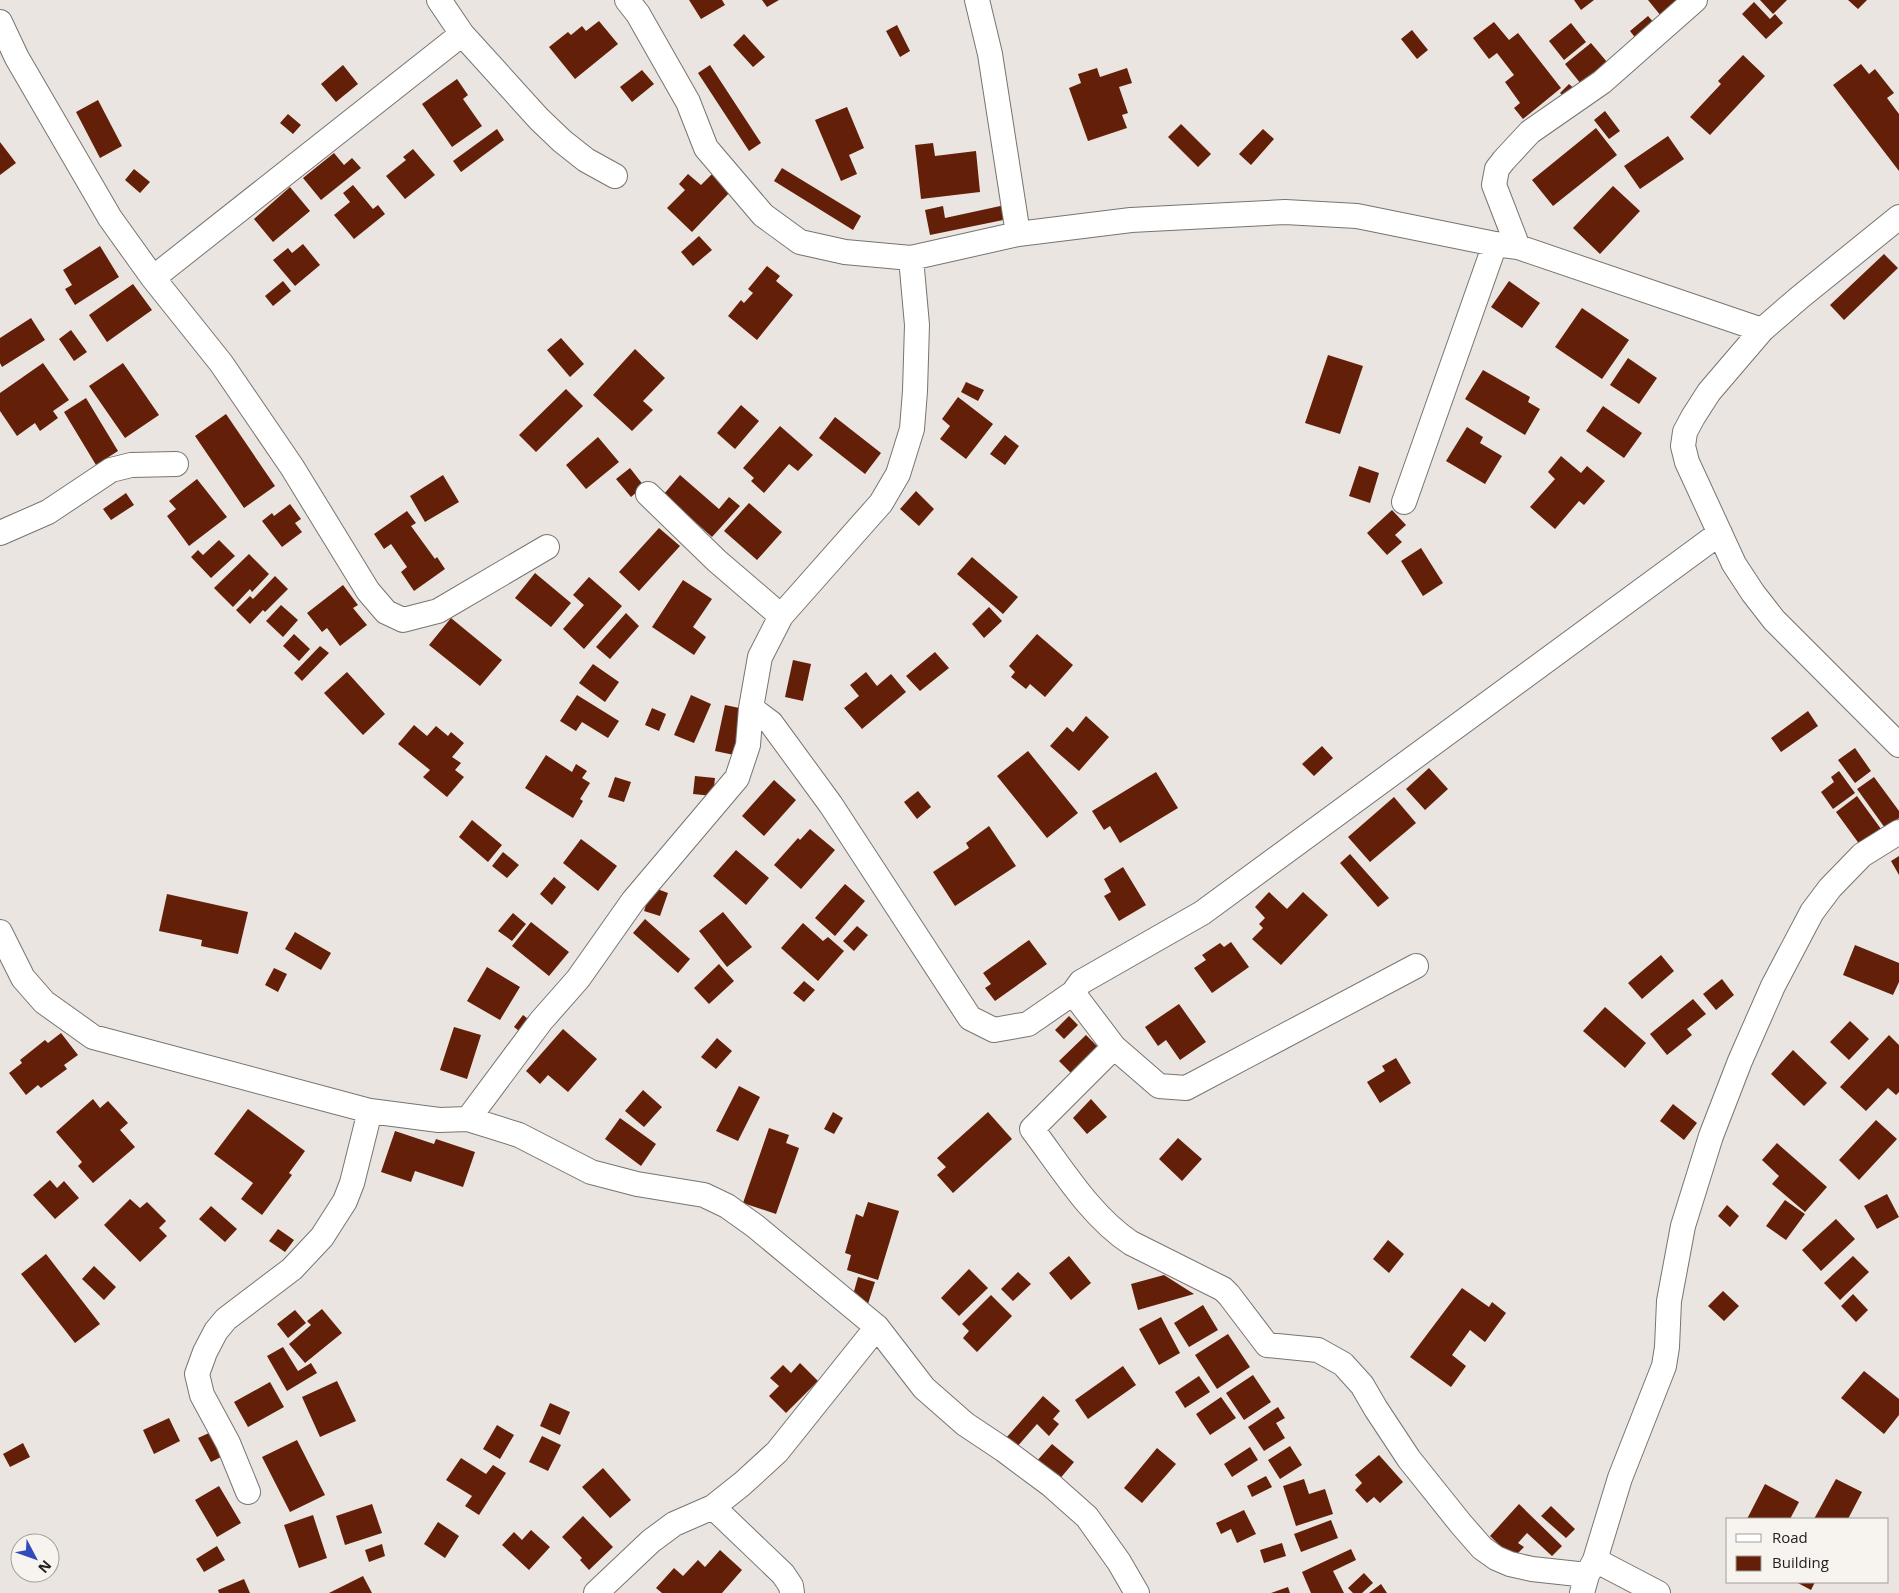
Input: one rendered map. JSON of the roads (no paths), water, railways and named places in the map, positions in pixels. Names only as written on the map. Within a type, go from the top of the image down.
[{"type":"street","points":[[439,0],[462,34],[539,119],[586,160],[615,176]]},
{"type":"street","points":[[627,0],[638,14],[688,102],[706,148],[764,215],[800,242],[844,252],[911,258],[1018,234],[1131,220],[1285,212],[1357,216],[1507,246],[1762,330]]},
{"type":"street","points":[[977,0],[990,54],[1018,234]]},
{"type":"street","points":[[1404,502],[1507,246],[1494,185],[1497,169],[1530,132],[1602,82],[1695,0]]},
{"type":"street","points":[[0,22],[8,62],[110,218],[153,278],[221,363],[292,467],[368,591],[386,612],[403,620],[438,611],[546,547]]},
{"type":"street","points":[[153,278],[462,34]]},
{"type":"street","points":[[1899,217],[1762,330],[1710,392],[1684,432],[1683,446],[1687,462],[1734,564],[1774,620],[1899,745]]},
{"type":"street","points":[[468,1120],[541,1021],[578,979],[632,901],[737,778],[748,745],[751,708],[760,657],[781,616],[881,503],[898,474],[912,429],[915,390],[917,325],[911,258]]},
{"type":"street","points":[[0,533],[48,512],[111,470],[131,465],[176,464]]},
{"type":"street","points":[[648,494],[717,561],[781,616]]},
{"type":"street","points":[[751,708],[771,723],[830,805],[970,1018],[994,1030],[1028,1024],[1073,992],[1080,982],[1202,913],[1720,533]]},
{"type":"street","points":[[1588,1576],[1620,1478],[1664,1366],[1667,1347],[1669,1301],[1683,1226],[1711,1136],[1740,1061],[1773,986],[1812,912],[1830,888],[1862,855],[1899,832]]},
{"type":"street","points":[[0,932],[23,978],[44,1002],[94,1037],[370,1111],[439,1120],[468,1120],[519,1135],[591,1172],[636,1184],[704,1195],[727,1206],[755,1226],[877,1327],[924,1388],[965,1424],[1051,1485],[1087,1517],[1119,1562],[1137,1593]]},
{"type":"street","points":[[1073,992],[1114,1048],[1159,1086],[1186,1088],[1416,966]]},
{"type":"street","points":[[1114,1048],[1032,1129],[1104,1221],[1131,1242],[1223,1289],[1267,1345],[1318,1350],[1343,1364],[1362,1385],[1409,1458],[1461,1524],[1482,1548],[1496,1558],[1510,1564],[1532,1569],[1588,1576],[1658,1593]]},
{"type":"street","points":[[248,1492],[228,1443],[202,1395],[197,1374],[205,1352],[216,1331],[226,1319],[292,1269],[322,1237],[345,1201],[352,1183],[370,1111]]},
{"type":"street","points":[[596,1593],[651,1541],[674,1524],[713,1507],[777,1452],[877,1327]]},
{"type":"street","points":[[713,1507],[784,1574],[791,1586],[792,1593]]}]
